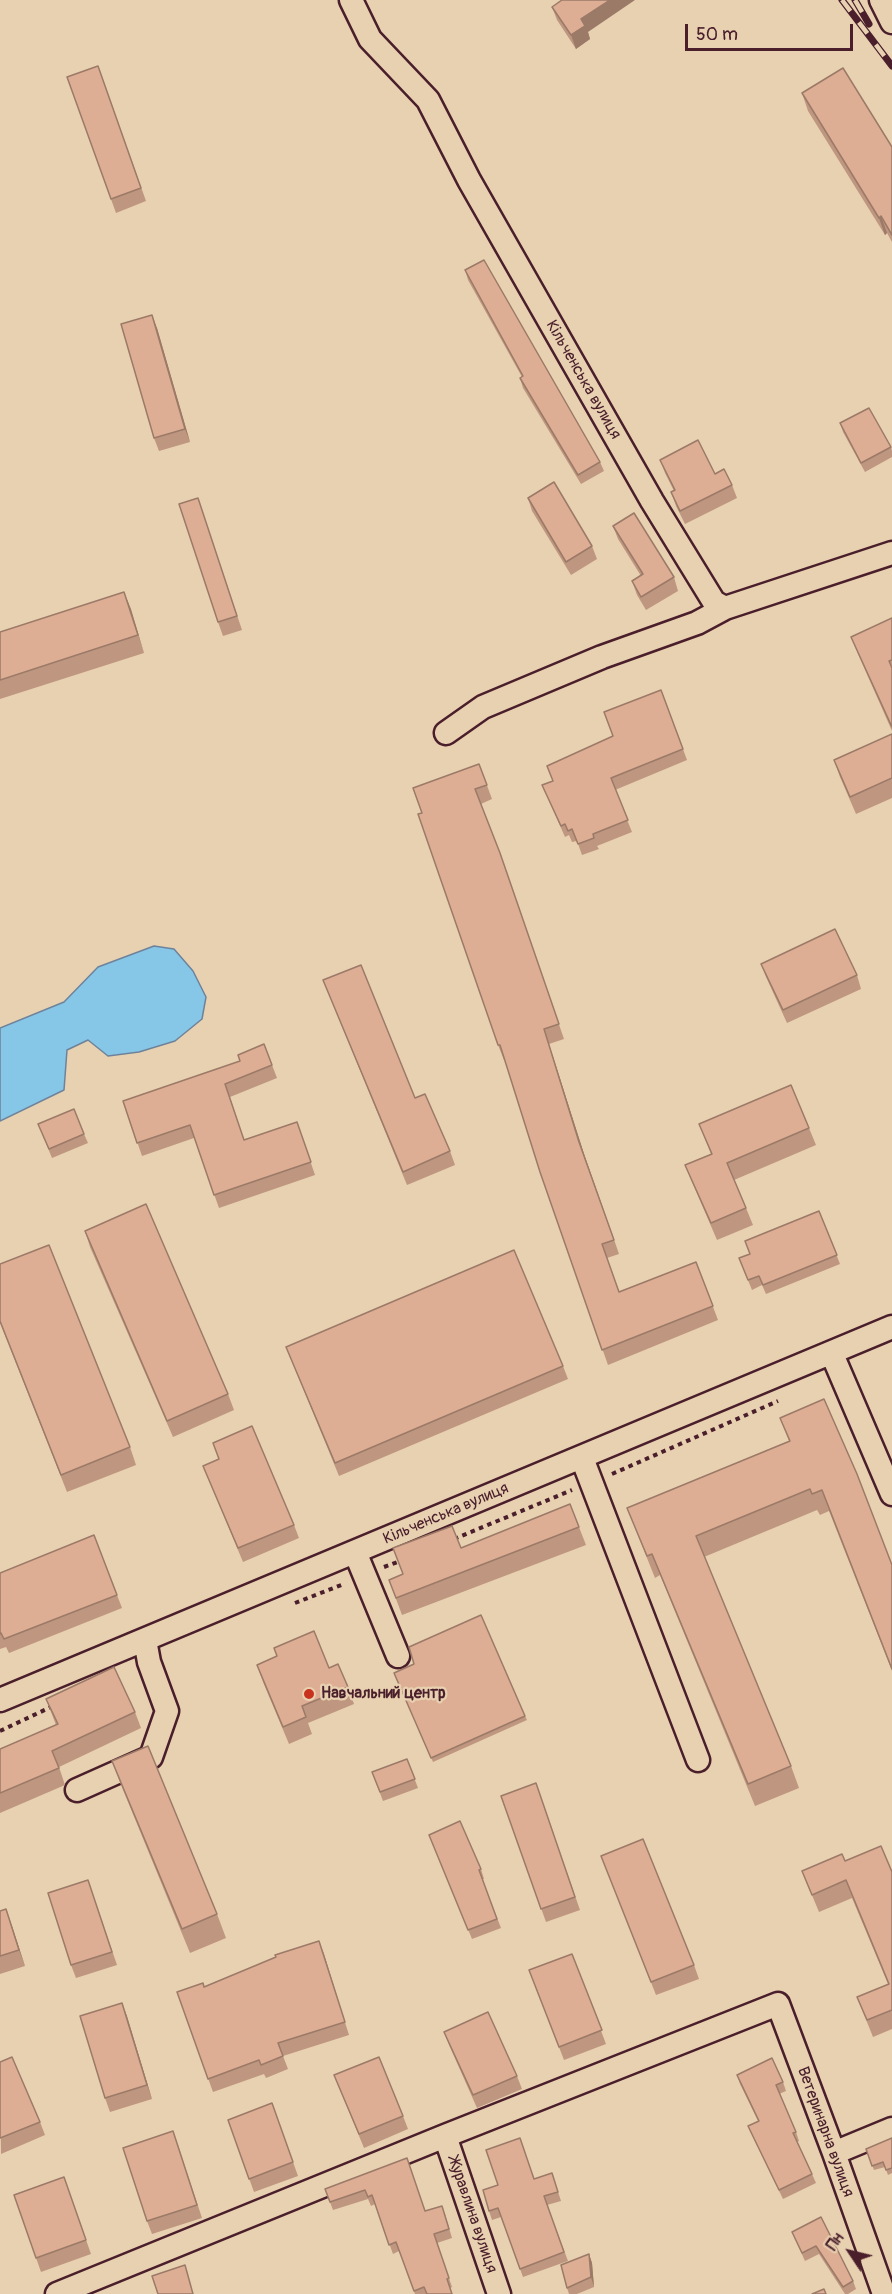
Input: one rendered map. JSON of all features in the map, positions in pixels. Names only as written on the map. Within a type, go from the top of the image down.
[{"type":"street","name":"Кільченська вулиця","points":[[351,0],[370,39],[428,100],[469,180],[646,490],[714,602],[725,609]]},
{"type":"street","points":[[881,0],[892,22]]},
{"type":"street","points":[[446,733],[483,707],[602,657],[697,623],[725,609],[892,553]]},
{"type":"street","name":"Кільченська вулиця","points":[[0,1700],[892,1328]]},
{"type":"street","points":[[832,1354],[892,1494]]},
{"type":"street","points":[[582,1458],[699,1760]]},
{"type":"street","points":[[355,1552],[398,1656]]},
{"type":"street","points":[[76,1790],[151,1757],[167,1711],[149,1662],[145,1640]]},
{"type":"street","name":"Ветеринарна вулиця","points":[[445,2136],[778,2004],[884,2294]]},
{"type":"street","points":[[834,2152],[892,2129]]},
{"type":"street","points":[[57,2294],[109,2285],[445,2136]]},
{"type":"street","name":"Журавлина вулиця","points":[[445,2136],[499,2294]]},
{"type":"path","points":[[450,1540],[788,1397]]},
{"type":"path","points":[[288,1606],[407,1558]]},
{"type":"path","points":[[0,1731],[53,1706]]},
{"type":"water","points":[[154,946],[174,949],[193,971],[206,997],[202,1019],[175,1041],[139,1052],[108,1056],[88,1040],[67,1050],[64,1090],[0,1121],[0,1028],[64,1002],[98,967]]},
{"type":"building","points":[[562,0],[610,0],[581,19],[585,26],[571,35],[552,7]]},
{"type":"building","points":[[98,66],[141,188],[111,199],[67,77]]},
{"type":"building","points":[[843,68],[892,147],[892,235],[881,216],[879,218],[802,93]]},
{"type":"building","points":[[484,260],[600,462],[578,475],[520,378],[523,376],[465,270]]},
{"type":"building","points":[[152,315],[185,429],[154,438],[121,324]]},
{"type":"building","points":[[869,408],[891,447],[861,463],[840,423]]},
{"type":"building","points":[[698,440],[715,474],[724,469],[732,485],[680,511],[671,492],[675,490],[660,460]]},
{"type":"building","points":[[554,482],[592,546],[566,562],[528,498]]},
{"type":"building","points":[[198,498],[237,616],[218,622],[179,504]]},
{"type":"building","points":[[634,513],[674,577],[641,597],[632,581],[643,574],[613,526]]},
{"type":"building","points":[[124,592],[138,635],[0,680],[0,632]]},
{"type":"building","points":[[892,618],[892,660],[889,661],[892,668],[892,727],[851,637]]},
{"type":"building","points":[[661,690],[683,749],[611,778],[628,820],[593,834],[594,838],[578,844],[572,829],[568,831],[565,824],[561,826],[542,785],[553,781],[547,766],[613,736],[604,712]]},
{"type":"building","points":[[892,734],[892,778],[850,797],[834,760]]},
{"type":"building","points":[[479,764],[487,785],[475,789],[500,853],[559,1024],[544,1029],[579,1142],[614,1240],[602,1244],[619,1292],[696,1262],[713,1306],[602,1350],[540,1172],[500,1045],[498,1045],[418,814],[422,813],[413,788]]},
{"type":"building","points":[[835,929],[857,975],[783,1010],[761,964]]},
{"type":"building","points":[[361,965],[415,1098],[425,1094],[450,1151],[403,1172],[323,980]]},
{"type":"building","points":[[264,1044],[272,1065],[225,1084],[244,1140],[297,1122],[311,1162],[214,1195],[190,1125],[137,1143],[123,1101],[240,1061],[238,1055]]},
{"type":"building","points":[[791,1085],[809,1128],[727,1163],[746,1208],[711,1223],[685,1165],[712,1154],[699,1124]]},
{"type":"building","points":[[74,1109],[84,1134],[49,1149],[38,1124]]},
{"type":"building","points":[[146,1204],[228,1394],[167,1421],[85,1231]]},
{"type":"building","points":[[819,1211],[837,1255],[763,1285],[759,1276],[748,1280],[739,1258],[750,1254],[745,1241]]},
{"type":"building","points":[[49,1245],[130,1447],[61,1475],[0,1321],[0,1264]]},
{"type":"building","points":[[514,1250],[563,1366],[335,1463],[286,1347]]},
{"type":"building","points":[[824,1399],[857,1474],[892,1565],[892,1669],[822,1490],[812,1494],[810,1489],[696,1536],[791,1766],[748,1784],[652,1554],[647,1556],[627,1508],[790,1441],[780,1418]]},
{"type":"building","points":[[252,1426],[294,1525],[238,1548],[203,1466],[219,1459],[213,1443]]},
{"type":"building","points":[[570,1504],[579,1527],[396,1598],[389,1580],[403,1574],[393,1548],[452,1526],[461,1548]]},
{"type":"building","points":[[94,1535],[117,1595],[4,1639],[0,1634],[0,1573]]},
{"type":"building","points":[[481,1615],[525,1716],[431,1758],[394,1673],[414,1664],[409,1647]]},
{"type":"building","name":"Навчальний центр","points":[[314,1631],[329,1668],[338,1664],[348,1687],[302,1706],[306,1717],[283,1727],[257,1665],[277,1656],[274,1648]]},
{"type":"building","points":[[114,1667],[135,1712],[52,1751],[59,1768],[0,1793],[0,1749],[58,1724],[46,1699]]},
{"type":"building","points":[[148,1746],[217,1914],[182,1929],[112,1761]]},
{"type":"building","points":[[407,1759],[415,1779],[380,1792],[372,1772]]},
{"type":"building","points":[[536,1783],[575,1897],[541,1909],[501,1796]]},
{"type":"building","points":[[460,1821],[481,1869],[479,1870],[497,1919],[468,1930],[429,1835]]},
{"type":"building","points":[[643,1839],[694,1965],[651,1982],[601,1856]]},
{"type":"building","points":[[881,1846],[892,1872],[892,2010],[867,2020],[857,1997],[889,1984],[846,1880],[812,1895],[802,1871],[842,1854],[845,1861]]},
{"type":"building","points":[[88,1880],[112,1952],[71,1965],[48,1893]]},
{"type":"building","points":[[6,1909],[19,1950],[0,1956],[0,1911]]},
{"type":"building","points":[[319,1941],[345,2022],[278,2043],[283,2056],[261,2065],[259,2060],[208,2079],[177,1992],[203,1983],[204,1987],[276,1957],[275,1955]]},
{"type":"building","points":[[572,1954],[602,2030],[559,2047],[529,1970]]},
{"type":"building","points":[[122,2003],[147,2085],[105,2098],[80,2016]]},
{"type":"building","points":[[488,2012],[517,2076],[473,2095],[444,2032]]},
{"type":"building","points":[[12,2057],[40,2122],[0,2138],[0,2062]]},
{"type":"building","points":[[379,2057],[403,2116],[359,2134],[334,2075]]},
{"type":"building","points":[[772,2058],[783,2082],[776,2085],[796,2132],[793,2133],[812,2174],[779,2190],[748,2126],[759,2121],[737,2075]]},
{"type":"building","points":[[272,2103],[293,2162],[249,2179],[228,2120]]},
{"type":"building","points":[[173,2131],[197,2205],[147,2221],[123,2148]]},
{"type":"building","points":[[520,2138],[534,2179],[552,2173],[558,2192],[544,2196],[564,2252],[520,2269],[498,2208],[489,2211],[483,2190],[498,2185],[486,2150]]},
{"type":"building","points":[[892,2138],[892,2168],[886,2170],[883,2162],[872,2166],[866,2149]]},
{"type":"building","points":[[407,2158],[425,2211],[442,2206],[449,2229],[434,2234],[452,2294],[427,2294],[424,2287],[414,2291],[396,2242],[389,2245],[372,2195],[368,2197],[365,2190],[330,2202],[325,2189]]},
{"type":"building","points":[[64,2177],[86,2240],[36,2258],[14,2195]]},
{"type":"building","points":[[821,2217],[853,2281],[843,2287],[816,2246],[802,2253],[792,2232]]},
{"type":"building","points":[[589,2254],[591,2277],[567,2288],[561,2265]]},
{"type":"building","points":[[185,2265],[193,2294],[158,2294],[152,2276]]},
{"type":"building","points":[[824,2289],[826,2294],[812,2294]]},
{"type":"railway","points":[[842,0],[892,66]]},
{"type":"railway","points":[[855,0],[869,24]]},
{"type":"place","name":"Навчальний центр","points":[[309,1694]]}]
